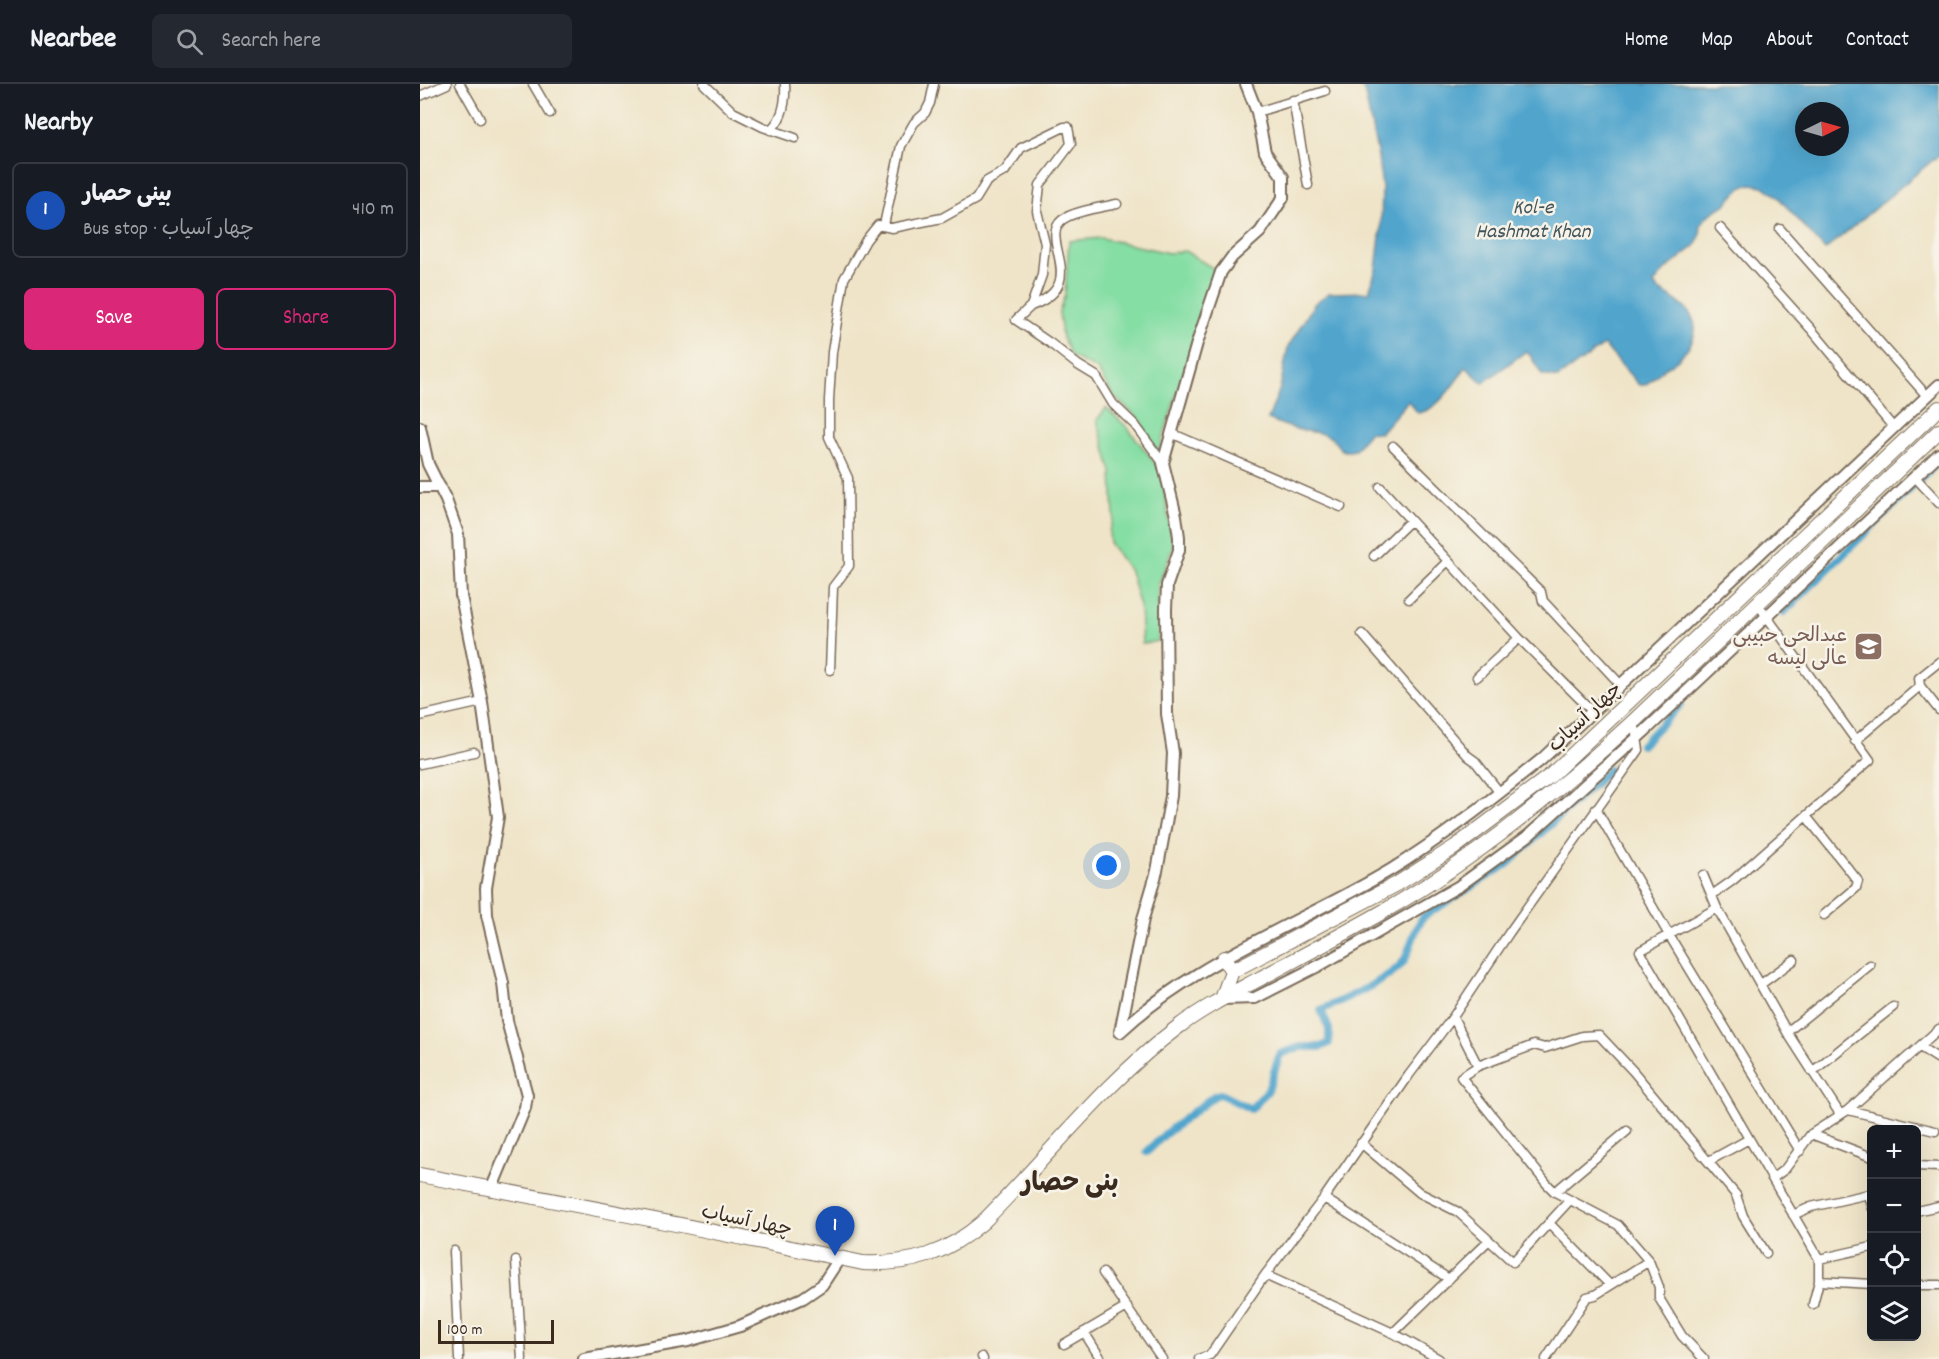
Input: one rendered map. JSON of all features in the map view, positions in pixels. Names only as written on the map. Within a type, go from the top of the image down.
[{"type":"highway","name":"چهار آسیاب","points":[[1232,971],[1397,884],[1455,847],[1551,774],[1939,408]]},
{"type":"highway","name":"چهار آسیاب","points":[[420,1175],[681,1225],[839,1259],[886,1264],[909,1262],[946,1249],[966,1237],[1002,1203],[1139,1059],[1179,1026],[1222,999],[1388,909],[1469,858],[1539,803],[1634,721],[1939,431]]},
{"type":"highway","points":[[1222,999],[1232,971],[1224,958]]},
{"type":"street","points":[[420,96],[447,84]]},
{"type":"street","points":[[460,84],[480,119]]},
{"type":"street","points":[[534,84],[550,112]]},
{"type":"street","points":[[704,84],[733,112],[770,130],[795,138]]},
{"type":"street","points":[[770,130],[780,122],[786,94],[785,84]]},
{"type":"street","points":[[884,225],[901,146],[914,123],[925,113],[930,104],[934,84]]},
{"type":"street","points":[[1163,463],[1206,313],[1221,272],[1239,250],[1260,232],[1283,198],[1283,177],[1265,152],[1257,112],[1246,84]]},
{"type":"street","points":[[1257,112],[1325,91]]},
{"type":"street","points":[[1293,100],[1308,185]]},
{"type":"street","points":[[830,670],[833,587],[849,566],[848,478],[829,437],[828,400],[832,352],[844,279],[866,240],[878,225],[892,228],[942,218],[976,199],[987,181],[1005,171],[1021,148],[1068,127],[1071,144],[1040,185],[1037,211],[1045,244],[1042,275],[1031,306]]},
{"type":"street","points":[[1117,204],[1071,215],[1062,220],[1055,230],[1060,282],[1056,292],[1046,300],[1031,306],[1016,320],[1096,376],[1113,404],[1135,425],[1163,463],[1176,516],[1179,550],[1167,585],[1166,609],[1167,714],[1173,753],[1171,796],[1157,871],[1143,919],[1120,1032],[1194,976],[1392,868],[1476,812],[1542,759],[1939,385]]},
{"type":"street","points":[[1720,228],[1811,329],[1893,427]]},
{"type":"street","points":[[1780,230],[1926,396]]},
{"type":"street","points":[[420,427],[428,464],[440,487],[458,534],[461,596],[482,702],[498,817],[486,888],[487,915],[503,983],[507,1021],[527,1100],[491,1190]]},
{"type":"street","points":[[1171,433],[1341,507]]},
{"type":"street","points":[[1393,446],[1541,592],[1543,601],[1620,684]]},
{"type":"street","points":[[1222,999],[1255,998],[1322,964],[1459,886],[1528,836],[1637,738],[1767,615],[1918,480],[1939,454]]},
{"type":"street","points":[[1918,480],[1939,503]]},
{"type":"street","points":[[420,487],[440,487]]},
{"type":"street","points":[[1380,487],[1518,638],[1592,711]]},
{"type":"street","points":[[1374,556],[1410,521]]},
{"type":"street","points":[[1409,599],[1448,561]]},
{"type":"street","points":[[1712,895],[1732,881],[1870,760],[1757,603]]},
{"type":"street","points":[[1362,634],[1468,756],[1476,761],[1500,793]]},
{"type":"street","points":[[1477,677],[1518,638]]},
{"type":"street","points":[[1939,662],[1919,678],[1920,686],[1939,710]]},
{"type":"street","points":[[1856,741],[1920,686]]},
{"type":"street","points":[[420,716],[482,702]]},
{"type":"street","points":[[1199,1359],[1210,1355],[1265,1275],[1324,1198],[1639,750],[1634,721]]},
{"type":"street","points":[[420,764],[474,752]]},
{"type":"street","points":[[1596,809],[1669,935],[1800,1151]]},
{"type":"street","points":[[1806,816],[1858,881],[1856,888],[1824,915]]},
{"type":"street","points":[[1703,875],[1717,908],[1787,1032],[1812,1072],[1844,1112],[1935,1131]]},
{"type":"street","points":[[1717,908],[1640,951],[1819,1259],[1819,1281],[1813,1304]]},
{"type":"street","points":[[1761,984],[1794,960]]},
{"type":"street","points":[[1787,1032],[1870,965]]},
{"type":"street","points":[[1812,1072],[1893,1007]]},
{"type":"street","points":[[1453,1017],[1478,1066]]},
{"type":"street","points":[[1773,1178],[1785,1169],[1811,1134],[1844,1112],[1939,1029]]},
{"type":"street","points":[[1704,1359],[1682,1336],[1659,1298],[1659,1287],[1649,1261],[1618,1225],[1556,1192],[1461,1077],[1478,1066],[1534,1046],[1545,1048],[1582,1036],[1599,1035],[1633,1071],[1736,1196],[1743,1216],[1766,1253]]},
{"type":"street","points":[[1920,1047],[1939,1059]]},
{"type":"street","points":[[1556,1192],[1627,1131]]},
{"type":"street","points":[[1811,1134],[1867,1155]]},
{"type":"street","points":[[1709,1161],[1749,1139]]},
{"type":"street","points":[[1361,1143],[1420,1192],[1458,1212],[1513,1262],[1570,1200]]},
{"type":"street","points":[[1921,1166],[1939,1167]]},
{"type":"street","points":[[1793,1215],[1811,1207],[1867,1194]]},
{"type":"street","points":[[1324,1198],[1449,1279]]},
{"type":"street","points":[[1921,1210],[1939,1206]]},
{"type":"street","points":[[1549,1223],[1610,1285]]},
{"type":"street","points":[[1393,1333],[1489,1240]]},
{"type":"street","points":[[1819,1259],[1867,1248]]},
{"type":"street","points":[[454,1251],[459,1359]]},
{"type":"street","points":[[584,1359],[615,1356],[716,1334],[776,1311],[803,1298],[822,1285],[839,1259]]},
{"type":"street","points":[[516,1261],[522,1359]]},
{"type":"street","points":[[1546,1359],[1587,1297],[1595,1295],[1649,1261]]},
{"type":"street","points":[[1103,1272],[1162,1359]]},
{"type":"street","points":[[1265,1275],[1393,1333],[1439,1359]]},
{"type":"street","points":[[1819,1281],[1867,1284]]},
{"type":"street","points":[[1921,1285],[1939,1285]]},
{"type":"street","points":[[1064,1344],[1127,1307]]},
{"type":"street","points":[[1084,1332],[1101,1359]]},
{"type":"green space","points":[[1101,238],[1169,253],[1185,251],[1216,270],[1158,453],[1149,440],[1140,419],[1114,397],[1097,369],[1072,357],[1062,337],[1059,312],[1065,295],[1069,241]]},
{"type":"green space","points":[[1106,408],[1127,427],[1161,471],[1173,546],[1158,586],[1158,641],[1142,644],[1140,607],[1130,571],[1110,544],[1109,531],[1114,518],[1112,472],[1097,420]]},
{"type":"water","name":"Kol-e Hashmat Khan","points":[[1345,84],[1939,84],[1939,155],[1825,250],[1777,196],[1763,186],[1751,184],[1741,188],[1726,204],[1707,216],[1701,225],[1700,236],[1695,246],[1664,271],[1654,284],[1657,289],[1687,310],[1693,318],[1695,327],[1694,337],[1678,359],[1645,385],[1639,385],[1604,345],[1558,378],[1542,375],[1530,355],[1525,352],[1483,383],[1466,367],[1433,407],[1418,413],[1408,401],[1380,433],[1369,432],[1355,450],[1344,451],[1328,436],[1292,428],[1268,419],[1280,388],[1288,347],[1315,303],[1329,293],[1369,292],[1376,269],[1381,228],[1382,187],[1363,88]]},
{"type":"waterway","points":[[1784,612],[1939,461]]},
{"type":"waterway","points":[[1641,745],[1681,704]]},
{"type":"waterway","points":[[1147,1152],[1165,1134],[1214,1096],[1220,1094],[1251,1109],[1268,1090],[1280,1054],[1300,1047],[1321,1047],[1329,1043],[1329,1029],[1321,1010],[1380,981],[1400,966],[1424,916],[1507,864],[1609,770]]},
{"type":"place","name":"عبدالحی حبیبی عالی لیسه","points":[[1868,646]]},
{"type":"place","name":"بینی حصار","points":[[835,1256]]},
{"type":"district","name":"بنی حصار","points":[[1070,1181]]}]
